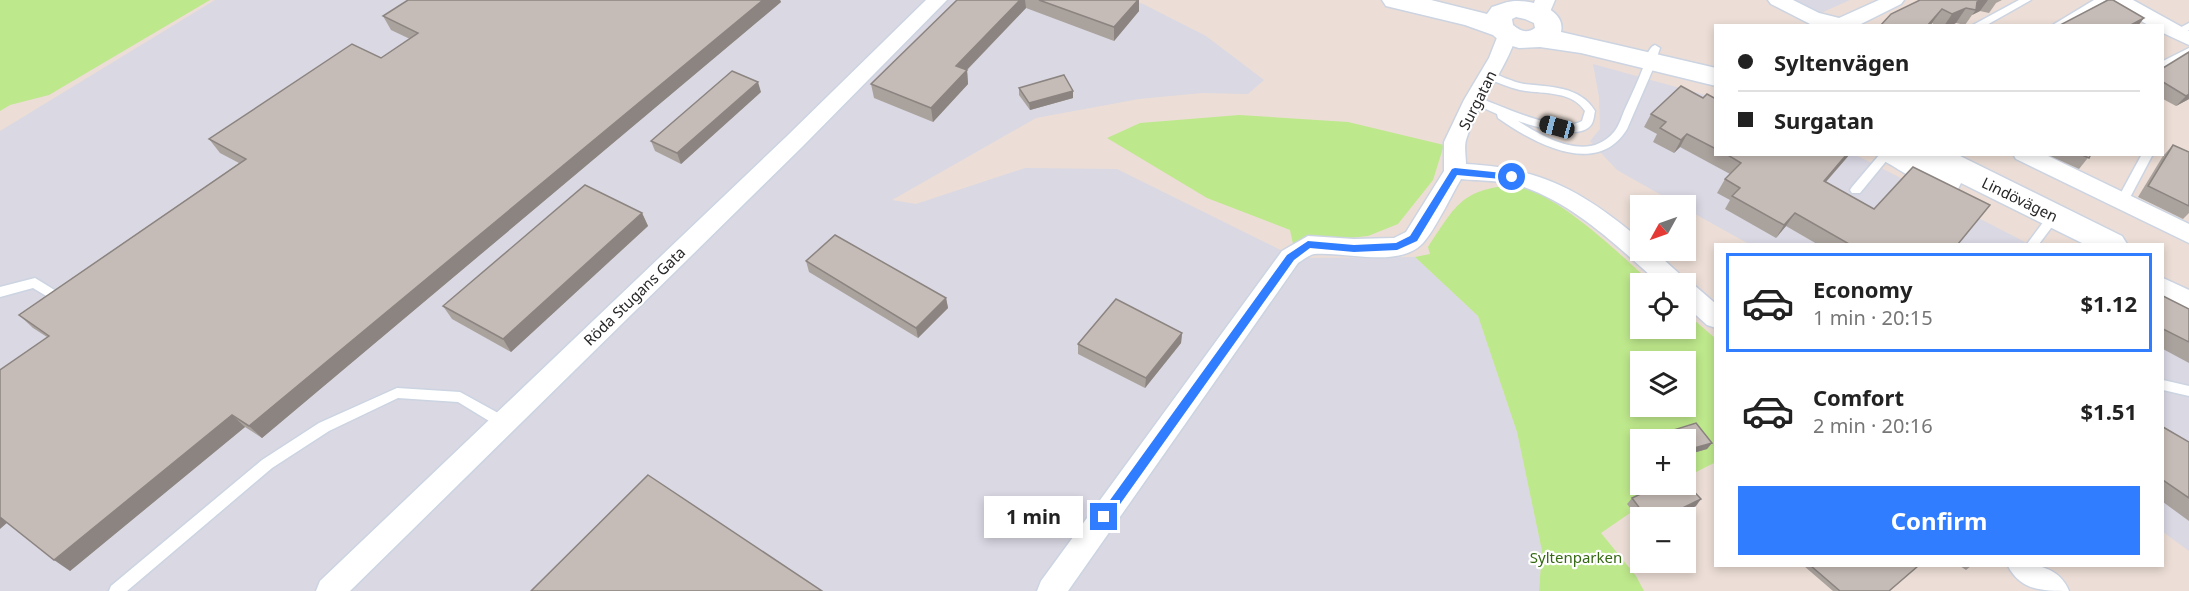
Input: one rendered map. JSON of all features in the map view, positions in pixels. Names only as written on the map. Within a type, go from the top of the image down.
[{"type":"main road","points":[[1395,0],[1521,27],[1581,44],[1714,63]]},
{"type":"main road","points":[[1452,0],[1521,27]]},
{"type":"main road","points":[[1653,55],[1714,76]]},
{"type":"main road","name":"Lindövägen","points":[[1899,156],[2071,243]]},
{"type":"main road","name":"Lindövägen","points":[[1932,156],[2044,230],[2106,243]]},
{"type":"main road","points":[[2164,272],[2189,284]]},
{"type":"main road","points":[[2164,292],[2189,304]]},
{"type":"street","name":"Röda Stugans Gata","points":[[330,591],[937,0]]},
{"type":"street","points":[[1778,0],[1814,18],[1833,24],[1847,23],[1894,0]]},
{"type":"street","points":[[2118,0],[2185,32]]},
{"type":"street","name":"Surgatan","points":[[1051,591],[1290,257],[1308,245],[1354,248],[1397,247],[1414,238],[1455,171],[1454,146],[1474,100],[1521,27]]},
{"type":"street","points":[[2028,156],[2189,234]]},
{"type":"street","points":[[1455,171],[1492,173],[1527,179],[1562,195],[1604,222],[1663,273]]},
{"type":"street","points":[[1696,301],[1714,316]]},
{"type":"street","points":[[2023,567],[2055,591]]},
{"type":"lane","points":[[1980,24],[2026,0]]},
{"type":"lane","points":[[2059,24],[2101,0]]},
{"type":"lane","points":[[1474,100],[1497,111],[1557,127],[1577,129],[1587,123],[1590,111],[1585,103],[1575,96],[1537,87],[1522,87],[1521,27]]},
{"type":"lane","points":[[2164,64],[2189,51]]},
{"type":"lane","points":[[1497,111],[1523,132],[1569,149],[1592,152],[1617,136],[1653,55]]},
{"type":"lane","points":[[1856,190],[1885,156]]},
{"type":"lane","points":[[2122,202],[2147,156]]},
{"type":"lane","points":[[0,292],[35,283],[57,297]]},
{"type":"lane","points":[[2164,385],[2189,391]]},
{"type":"lane","points":[[116,591],[267,464],[324,426],[397,393],[459,397],[504,423]]},
{"type":"shaded area","points":[[215,0],[1131,0],[1143,4],[1206,36],[1264,80],[1248,94],[1202,93],[1139,99],[1036,118],[892,200],[916,204],[1025,168],[1117,169],[1297,258],[1415,257],[1478,316],[1517,432],[1542,551],[1539,591],[0,591],[0,131]]},
{"type":"shaded area","points":[[1766,0],[1850,0],[1803,21]]},
{"type":"shaded area","points":[[1593,64],[1714,97],[1714,156],[1858,156],[2027,243],[1747,243],[1696,215],[1696,195],[1661,195],[1617,170],[1590,141],[1600,129],[1599,97]]},
{"type":"shaded area","points":[[2164,315],[2189,328],[2189,551],[2164,533]]},
{"type":"green space","points":[[0,0],[210,0],[49,95],[10,105],[0,111]]},
{"type":"green space","points":[[1239,115],[1348,122],[1444,145],[1433,180],[1398,224],[1368,236],[1293,244],[1290,230],[1207,198],[1107,138],[1140,123]]},
{"type":"green space","name":"Syltenparken","points":[[1512,185],[1529,190],[1548,199],[1586,225],[1641,273],[1630,273],[1630,339],[1696,339],[1696,322],[1714,337],[1714,463],[1696,472],[1696,429],[1630,429],[1630,495],[1650,495],[1628,505],[1630,513],[1601,533],[1630,569],[1630,573],[1636,576],[1644,591],[1539,591],[1542,551],[1517,432],[1478,316],[1415,257],[1430,254],[1428,247],[1445,221],[1470,196],[1495,187]]},
{"type":"building","points":[[408,0],[763,0],[249,426],[232,415],[54,560],[0,517],[0,370],[49,336],[19,315],[246,159],[209,139],[352,44],[381,58],[418,33],[383,16]]},
{"type":"building","points":[[957,0],[1020,0],[956,66],[967,70],[931,108],[871,84]]},
{"type":"building","points":[[1039,0],[1138,0],[1114,27]]},
{"type":"building","points":[[1920,0],[1982,0],[1977,2],[1976,10],[1966,8],[1952,14],[1942,9],[1929,24],[1882,24],[1891,14]]},
{"type":"building","points":[[2108,0],[2113,0],[2144,18],[2133,24],[2062,24]]},
{"type":"building","points":[[2189,52],[2189,94],[2186,96],[2164,83],[2164,67]]},
{"type":"building","points":[[732,71],[758,82],[677,153],[651,141]]},
{"type":"building","points":[[1064,75],[1073,91],[1029,103],[1019,88]]},
{"type":"building","points":[[1681,86],[1703,98],[1707,94],[1714,98],[1714,148],[1687,134],[1681,140],[1660,128],[1666,122],[1651,114]]},
{"type":"building","points":[[2173,145],[2189,152],[2189,206],[2148,186]]},
{"type":"building","points":[[1729,156],[1845,156],[1824,181],[1874,209],[1913,167],[1990,205],[1959,243],[1847,243],[1795,213],[1784,225],[1732,196],[1740,188],[1725,179],[1741,163]]},
{"type":"building","points":[[585,185],[642,213],[503,339],[443,306]]},
{"type":"building","points":[[835,235],[946,298],[916,328],[806,261]]},
{"type":"building","points":[[2164,296],[2189,309],[2189,342],[2164,330]]},
{"type":"building","points":[[1116,299],[1182,333],[1146,378],[1078,344]]},
{"type":"building","points":[[1696,423],[1712,443],[1696,447],[1696,429],[1677,429]]},
{"type":"building","points":[[2164,428],[2189,442],[2189,498],[2164,481]]},
{"type":"building","points":[[648,475],[822,591],[531,591]]},
{"type":"building","points":[[1696,494],[1701,499],[1685,507],[1639,507],[1632,498],[1638,495]]},
{"type":"building","points":[[1812,567],[1917,567],[1889,591],[1840,591]]},
{"type":"route","points":[[1104,517],[1290,257],[1308,245],[1354,248],[1397,247],[1414,238],[1455,171],[1492,173],[1512,177]]}]
